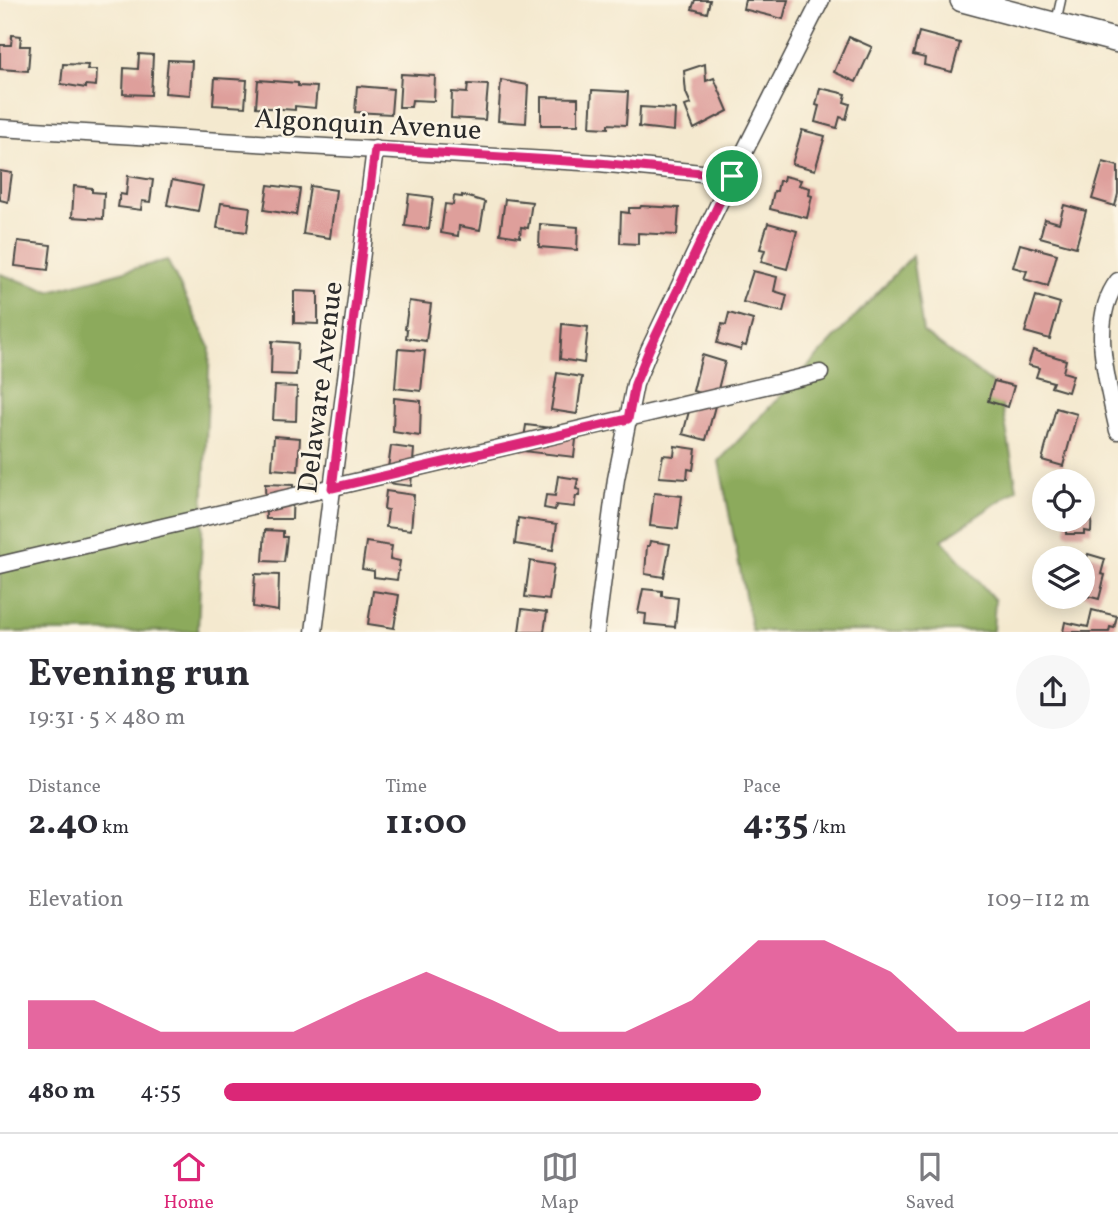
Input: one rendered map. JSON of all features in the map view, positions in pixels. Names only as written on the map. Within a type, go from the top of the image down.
[{"type":"street","points":[[596,632],[617,479],[635,384],[732,176],[821,0]]},
{"type":"street","points":[[962,0],[1026,12],[1055,24],[1118,41]]},
{"type":"street","name":"Algonquin Avenue","points":[[0,128],[599,163],[732,176]]},
{"type":"street","name":"Delaware Avenue","points":[[314,632],[375,149]]},
{"type":"street","points":[[1118,281],[1111,290],[1112,308],[1102,338],[1118,431]]},
{"type":"street","points":[[0,565],[820,373]]},
{"type":"lane","points":[[1055,24],[1061,0]]},
{"type":"green space","points":[[912,256],[923,332],[999,388],[1017,489],[942,540],[995,600],[993,631],[752,631],[719,461]]},
{"type":"green space","points":[[167,260],[210,347],[198,631],[0,632],[0,274],[50,291]]},
{"type":"building","points":[[695,0],[710,0],[707,13],[692,9]]},
{"type":"building","points":[[745,0],[788,0],[783,19],[743,9]]},
{"type":"building","points":[[919,32],[960,43],[952,72],[924,65],[925,58],[913,55]]},
{"type":"building","points":[[12,35],[21,36],[20,46],[30,46],[28,71],[0,69],[0,45],[11,45]]},
{"type":"building","points":[[849,37],[872,47],[856,82],[834,72]]},
{"type":"building","points":[[139,54],[153,55],[151,95],[123,94],[124,68],[138,69]]},
{"type":"building","points":[[168,60],[192,61],[190,95],[165,93]]},
{"type":"building","points":[[63,64],[88,65],[87,70],[97,70],[96,86],[86,85],[86,88],[61,84]]},
{"type":"building","points":[[705,64],[706,81],[714,78],[728,111],[694,129],[685,106],[691,104],[686,93],[684,71]]},
{"type":"building","points":[[401,74],[435,76],[434,101],[412,100],[411,107],[399,107]]},
{"type":"building","points":[[215,78],[247,80],[245,107],[213,105]]},
{"type":"building","points":[[258,80],[317,87],[315,108],[295,106],[295,110],[256,107]]},
{"type":"building","points":[[501,80],[528,85],[526,123],[498,121]]},
{"type":"building","points":[[468,84],[488,85],[485,120],[451,118],[452,92],[467,93]]},
{"type":"building","points":[[357,86],[393,89],[391,114],[355,112]]},
{"type":"building","points":[[820,88],[846,94],[844,102],[850,104],[846,119],[840,117],[837,128],[815,122]]},
{"type":"building","points":[[592,90],[628,92],[626,125],[590,127]]},
{"type":"building","points":[[541,97],[578,98],[578,125],[541,125]]},
{"type":"building","points":[[640,107],[675,109],[674,131],[639,127]]},
{"type":"building","points":[[802,130],[825,136],[815,170],[792,164]]},
{"type":"building","points":[[1103,162],[1118,166],[1115,206],[1092,199]]},
{"type":"building","points":[[0,171],[12,173],[8,202],[0,200]]},
{"type":"building","points":[[128,176],[153,180],[150,202],[142,201],[141,210],[118,207],[120,194],[126,195]]},
{"type":"building","points":[[784,176],[801,180],[799,185],[810,188],[809,195],[812,196],[807,218],[770,209],[774,191],[777,191],[779,181],[783,181]]},
{"type":"building","points":[[172,180],[203,186],[198,211],[167,205]]},
{"type":"building","points":[[268,185],[300,189],[296,215],[264,210]]},
{"type":"building","points":[[74,186],[92,188],[92,192],[104,193],[103,219],[72,217]]},
{"type":"building","points":[[310,186],[336,190],[330,238],[303,234]]},
{"type":"building","points":[[409,194],[433,197],[429,229],[405,226]]},
{"type":"building","points":[[462,195],[485,202],[480,230],[459,226],[458,236],[441,233],[445,204],[453,205],[454,196]]},
{"type":"building","points":[[505,199],[532,202],[528,228],[521,227],[520,237],[500,234]]},
{"type":"building","points":[[221,203],[250,207],[247,232],[217,228]]},
{"type":"building","points":[[1064,205],[1086,211],[1076,247],[1040,237],[1045,219],[1059,223]]},
{"type":"building","points":[[629,208],[679,208],[677,235],[638,233],[638,244],[620,243],[621,212],[629,213]]},
{"type":"building","points":[[768,223],[797,231],[787,269],[761,262],[765,250],[760,249]]},
{"type":"building","points":[[540,224],[578,227],[577,250],[539,247]]},
{"type":"building","points":[[18,241],[51,245],[48,270],[15,266]]},
{"type":"building","points":[[1020,244],[1057,254],[1048,286],[1024,279],[1027,271],[1013,267]]},
{"type":"building","points":[[753,271],[777,277],[774,291],[787,295],[783,312],[743,302]]},
{"type":"building","points":[[294,291],[318,292],[318,324],[294,323]]},
{"type":"building","points":[[1036,296],[1060,303],[1050,339],[1025,332]]},
{"type":"building","points":[[409,301],[431,304],[426,341],[406,338]]},
{"type":"building","points":[[729,313],[753,320],[746,346],[742,345],[741,350],[717,343],[722,324],[726,325]]},
{"type":"building","points":[[562,324],[588,327],[584,363],[560,359]]},
{"type":"building","points":[[272,341],[298,343],[296,375],[271,374]]},
{"type":"building","points":[[398,349],[425,351],[421,391],[395,388]]},
{"type":"building","points":[[1033,350],[1066,360],[1063,372],[1073,375],[1068,392],[1051,387],[1053,382],[1036,377],[1039,368],[1028,365]]},
{"type":"building","points":[[702,355],[725,362],[716,397],[693,391]]},
{"type":"building","points":[[557,373],[582,377],[577,414],[551,410]]},
{"type":"building","points":[[994,381],[1014,386],[1008,407],[988,401]]},
{"type":"building","points":[[275,386],[297,387],[296,421],[273,420]]},
{"type":"building","points":[[394,398],[421,401],[420,436],[393,432]]},
{"type":"building","points":[[692,400],[715,406],[706,440],[683,434]]},
{"type":"building","points":[[1056,408],[1077,414],[1063,466],[1042,460]]},
{"type":"building","points":[[526,425],[577,431],[574,457],[522,451]]},
{"type":"building","points":[[274,436],[300,438],[298,471],[272,469]]},
{"type":"building","points":[[391,446],[414,449],[411,486],[386,483]]},
{"type":"building","points":[[675,446],[696,449],[693,470],[688,469],[687,479],[659,477],[663,455],[674,456]]},
{"type":"building","points":[[558,476],[578,479],[576,489],[580,490],[579,496],[576,496],[574,507],[556,505],[555,510],[544,508],[546,495],[555,496]]},
{"type":"building","points":[[265,484],[293,485],[292,519],[266,519]]},
{"type":"building","points":[[386,491],[414,495],[411,530],[386,527]]},
{"type":"building","points":[[654,493],[682,496],[678,529],[650,526]]},
{"type":"building","points":[[518,518],[557,524],[553,550],[515,544]]},
{"type":"building","points":[[265,530],[283,531],[283,537],[287,537],[284,562],[263,561]]},
{"type":"building","points":[[1066,532],[1084,532],[1084,534]]},
{"type":"building","points":[[650,541],[670,544],[664,577],[645,574],[647,546]]},
{"type":"building","points":[[366,542],[392,546],[390,559],[400,561],[397,580],[374,577],[374,571],[362,569]]},
{"type":"building","points":[[1095,556],[1105,559],[1101,574],[1105,575],[1099,599],[1095,598]]},
{"type":"building","points":[[530,561],[554,565],[549,600],[525,597]]},
{"type":"building","points":[[255,574],[279,575],[278,611],[253,607]]},
{"type":"building","points":[[643,589],[662,591],[662,596],[678,598],[675,627],[645,624],[646,614],[638,613]]},
{"type":"building","points":[[373,591],[399,595],[394,628],[368,624]]},
{"type":"building","points":[[522,609],[547,612],[544,632],[519,632]]},
{"type":"building","points":[[1092,610],[1117,616],[1114,628],[1110,627],[1109,632],[1063,632],[1065,622],[1088,627]]},
{"type":"route","points":[[375,149],[599,163],[732,176],[649,350],[635,384],[628,419],[332,488],[375,149]]}]
